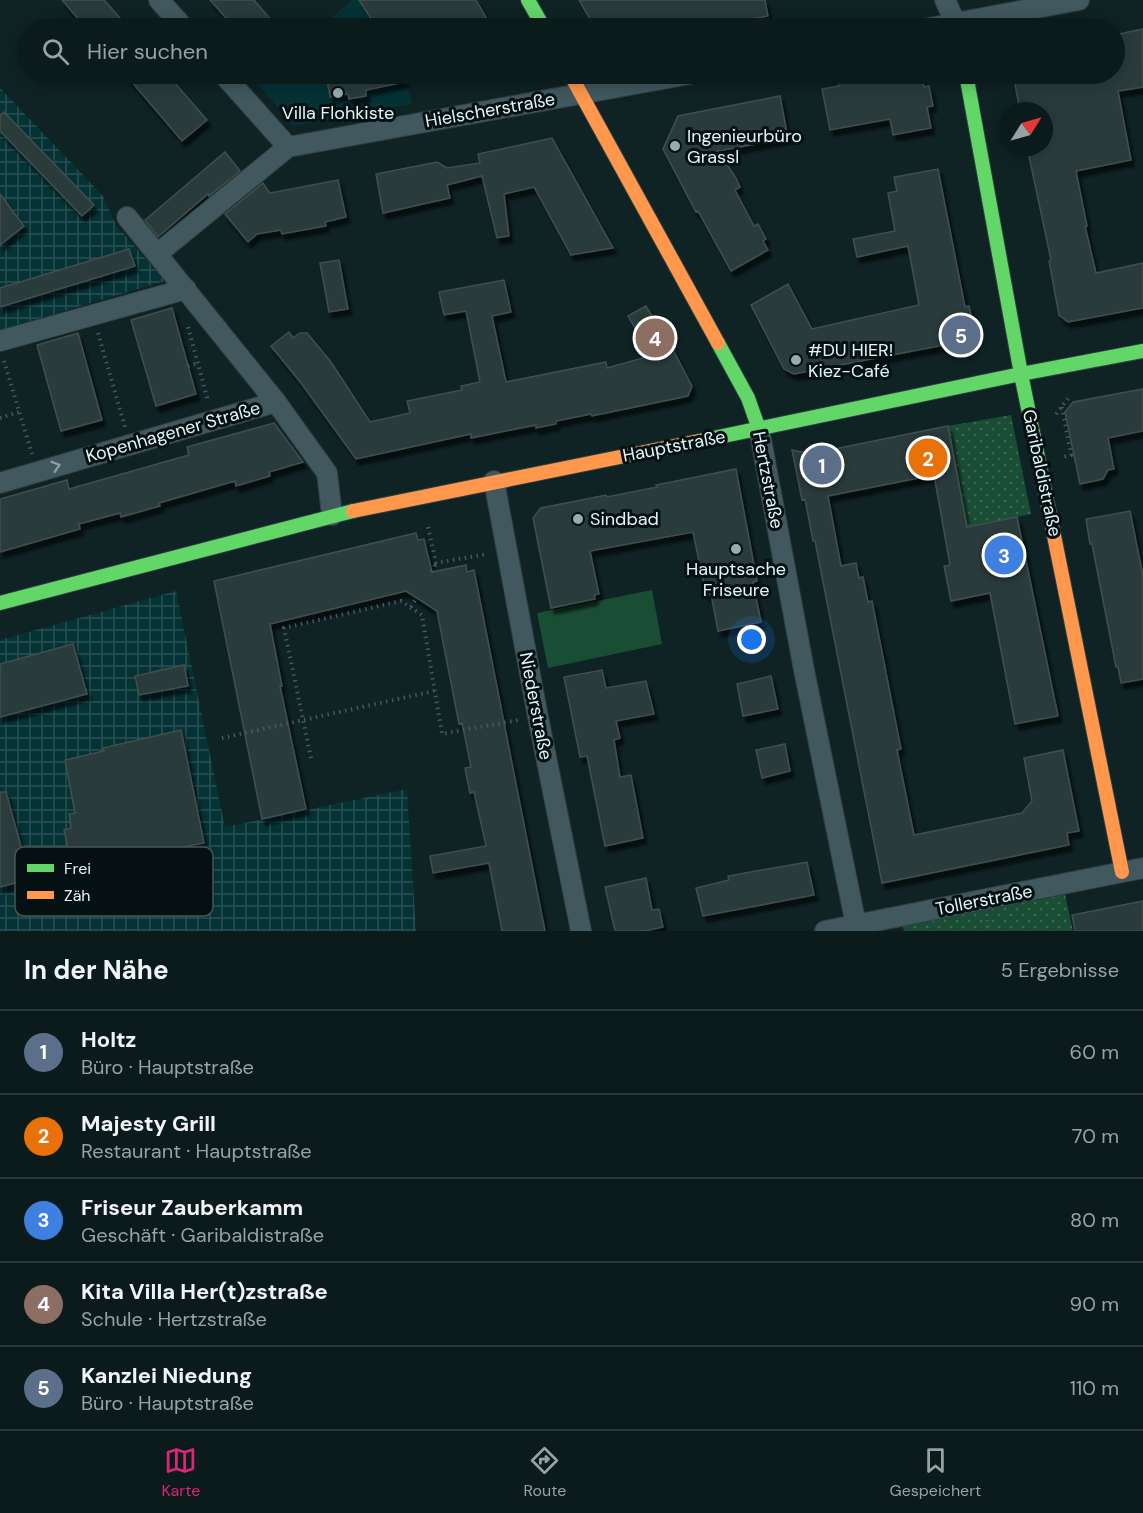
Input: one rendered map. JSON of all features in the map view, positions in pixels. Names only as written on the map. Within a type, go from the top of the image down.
[{"type":"street","points":[[159,0],[175,18]]},
{"type":"street","points":[[528,0],[538,18]]},
{"type":"street","points":[[945,0],[953,18]]},
{"type":"street","points":[[995,18],[1079,0]]},
{"type":"street","points":[[232,84],[288,147]]},
{"type":"street","name":"Hertzstraße","points":[[576,84],[748,398],[759,429],[804,670],[856,925]]},
{"type":"street","name":"Hielscherstraße","points":[[157,254],[288,147],[633,84]]},
{"type":"street","name":"Garibaldistraße","points":[[968,84],[1022,374],[1122,872]]},
{"type":"street","points":[[2,349],[92,315],[182,291],[157,254],[126,217]]},
{"type":"street","name":"Kopenhagener Straße","points":[[0,483],[276,402],[182,291]]},
{"type":"street","name":"Hauptstraße","points":[[332,515],[1143,351]]},
{"type":"street","points":[[0,603],[332,515],[327,473],[276,402]]},
{"type":"street","name":"Niederstraße","points":[[495,481],[540,727],[581,931]]},
{"type":"street","name":"Tollerstraße","points":[[825,931],[1143,868]]},
{"type":"path","points":[[182,291],[213,419]]},
{"type":"path","points":[[92,315],[130,444]]},
{"type":"path","points":[[2,349],[37,472]]},
{"type":"path","points":[[188,366],[198,363]]},
{"type":"path","points":[[1057,413],[1070,396]]},
{"type":"path","points":[[1059,458],[1071,455],[1062,407]]},
{"type":"path","points":[[0,418],[20,412]]},
{"type":"path","points":[[428,527],[436,563],[432,572]]},
{"type":"path","points":[[436,563],[488,554]]},
{"type":"path","points":[[411,607],[417,597]]},
{"type":"path","points":[[311,758],[284,628],[401,601],[422,615],[442,735],[521,719]]},
{"type":"path","points":[[222,738],[434,691]]},
{"type":"shaded area","points":[[352,0],[376,0],[386,18],[331,18]]},
{"type":"shaded area","name":"Villa Flohkiste","points":[[258,84],[408,84],[412,104],[294,126]]},
{"type":"shaded area","points":[[0,88],[103,196],[116,225],[165,281],[0,330]]},
{"type":"shaded area","points":[[176,591],[225,827],[407,789],[416,931],[0,931],[0,640]]},
{"type":"green space","points":[[1011,415],[1031,514],[967,527],[948,426]]},
{"type":"green space","points":[[652,590],[662,644],[548,668],[537,613]]},
{"type":"green space","points":[[1065,894],[1073,931],[904,931],[903,926]]},
{"type":"building","points":[[62,0],[104,0],[120,18],[77,18]]},
{"type":"building","points":[[210,0],[254,0],[269,18],[226,18]]},
{"type":"building","points":[[359,0],[476,0],[486,18],[371,18]]},
{"type":"building","points":[[579,0],[765,0],[768,16],[757,18],[589,18]]},
{"type":"building","points":[[1143,29],[1143,87],[1118,91],[1131,160],[1076,171],[1096,273],[1143,263],[1143,308],[1068,322],[1059,315],[1049,261],[1051,260],[1029,156],[1053,156],[1053,102],[1018,102],[1015,84],[1125,84],[1125,33]]},
{"type":"building","points":[[134,84],[176,84],[207,120],[182,141]]},
{"type":"building","points":[[328,84],[395,84],[366,90],[366,96],[349,99],[348,94],[330,97]]},
{"type":"building","points":[[839,84],[923,84],[924,87],[929,86],[933,106],[927,107],[931,128],[893,135],[890,119],[830,130],[822,89],[839,86]]},
{"type":"building","points":[[780,96],[788,138],[718,151],[736,178],[740,187],[735,190],[754,226],[758,224],[766,239],[763,241],[768,250],[731,271],[698,211],[696,212],[663,149],[678,116]]},
{"type":"building","points":[[4,112],[94,205],[82,216],[0,131],[0,116]]},
{"type":"building","points":[[552,138],[613,248],[571,255],[534,187],[504,194],[509,236],[497,238],[482,176],[447,185],[450,198],[383,213],[376,174],[437,162],[447,168],[480,163],[478,154]]},
{"type":"building","points":[[225,152],[240,171],[209,196],[208,194],[158,237],[145,220]]},
{"type":"building","points":[[938,169],[965,307],[969,306],[976,338],[972,339],[972,343],[950,348],[949,344],[794,374],[784,369],[751,305],[788,284],[812,329],[919,305],[908,246],[857,257],[853,239],[895,231],[888,193],[897,191],[894,177]]},
{"type":"building","points":[[338,180],[346,217],[325,222],[326,226],[282,234],[281,230],[257,234],[248,242],[225,214],[263,183],[270,193]]},
{"type":"building","points":[[0,194],[24,226],[0,245]]},
{"type":"building","points":[[129,249],[135,266],[0,307],[0,288]]},
{"type":"building","points":[[339,260],[348,309],[329,312],[320,263]]},
{"type":"building","points":[[504,280],[511,312],[492,316],[506,382],[606,362],[607,368],[643,358],[640,337],[628,316],[646,306],[692,386],[688,396],[556,421],[556,424],[536,428],[536,425],[471,438],[471,434],[356,459],[271,346],[289,332],[293,338],[300,333],[307,333],[331,362],[370,422],[410,413],[407,401],[462,390],[461,386],[480,382],[466,311],[444,315],[439,292]]},
{"type":"building","points":[[172,308],[196,394],[156,406],[131,320]]},
{"type":"building","points":[[78,333],[102,420],[61,431],[37,345]]},
{"type":"building","points":[[1143,389],[1143,431],[1108,438],[1114,469],[1108,470],[1103,479],[1080,484],[1065,412],[1073,402]]},
{"type":"building","points":[[274,423],[303,462],[269,472],[270,476],[236,486],[235,481],[159,503],[160,506],[121,517],[120,513],[79,524],[80,529],[0,552],[0,499],[67,480],[69,489],[189,455],[187,447]]},
{"type":"building","points":[[948,426],[967,527],[1017,517],[1058,716],[1015,724],[990,593],[951,601],[944,566],[950,565],[934,475],[828,496],[841,566],[856,563],[859,578],[863,577],[868,602],[872,601],[901,749],[897,750],[914,835],[1022,813],[1032,801],[1024,758],[1063,750],[1079,831],[1067,833],[1069,845],[882,883],[815,541],[813,541],[805,499],[802,500],[792,450],[831,458],[829,450]]},
{"type":"building","points":[[736,469],[757,581],[753,582],[761,622],[718,631],[711,594],[706,595],[693,532],[590,551],[599,594],[594,595],[595,599],[551,608],[533,518],[541,508],[657,487],[656,485]]},
{"type":"building","points":[[1130,511],[1143,576],[1143,679],[1121,683],[1086,519]]},
{"type":"building","points":[[416,533],[418,540],[424,539],[432,572],[466,565],[467,572],[474,570],[545,931],[502,931],[489,863],[433,873],[430,856],[486,846],[474,792],[470,793],[465,768],[471,767],[462,723],[459,724],[437,611],[406,591],[270,624],[282,686],[280,686],[306,809],[262,819],[214,581]]},
{"type":"building","points":[[73,644],[87,694],[0,717],[0,664]]},
{"type":"building","points":[[184,665],[188,686],[139,695],[135,676]]},
{"type":"building","points":[[602,670],[606,688],[646,681],[654,714],[616,721],[620,738],[614,740],[620,777],[631,775],[643,838],[605,846],[587,756],[580,757],[564,677]]},
{"type":"building","points":[[771,676],[778,709],[743,716],[737,684]]},
{"type":"building","points":[[181,730],[204,843],[183,847],[68,847],[64,830],[71,828],[69,814],[75,813],[65,760],[104,751],[103,748]]},
{"type":"building","points":[[785,744],[790,771],[762,778],[756,750]]},
{"type":"building","points":[[0,792],[6,792],[21,847],[15,847],[15,883],[0,887]]},
{"type":"building","points":[[807,862],[814,895],[703,916],[696,888],[729,880],[728,876]]},
{"type":"building","points":[[646,878],[652,910],[659,909],[663,927],[645,931],[615,931],[605,887]]},
{"type":"building","points":[[1143,901],[1143,931],[1075,931],[1072,915]]},
{"type":"traffic: fast","points":[[528,0],[538,18]]},
{"type":"traffic: fast","points":[[968,84],[1021,374],[1048,506]]},
{"type":"traffic: fast","points":[[718,343],[748,398],[759,429]]},
{"type":"traffic: fast","points":[[699,441],[1143,351]]},
{"type":"traffic: fast","points":[[0,603],[353,511]]},
{"type":"traffic: slow","points":[[576,84],[718,343]]},
{"type":"traffic: slow","points":[[353,511],[699,441]]},
{"type":"traffic: slow","points":[[1048,506],[1122,872]]},
{"type":"place","name":"Villa Flohkiste","points":[[338,93]]},
{"type":"place","name":"Ingenieurbüro Grassl","points":[[675,146]]},
{"type":"place","name":"Kanzlei Niedung","points":[[961,335]]},
{"type":"place","name":"Kita Villa Her(t)zstraße","points":[[655,338]]},
{"type":"place","name":"#DU HIER! Kiez-Café","points":[[796,360]]},
{"type":"place","name":"Majesty Grill","points":[[928,458]]},
{"type":"place","name":"Holtz","points":[[822,465]]},
{"type":"place","name":"Sindbad","points":[[578,519]]},
{"type":"place","name":"Hauptsache Friseure","points":[[736,549]]},
{"type":"place","name":"Friseur Zauberkamm","points":[[1004,555]]}]
